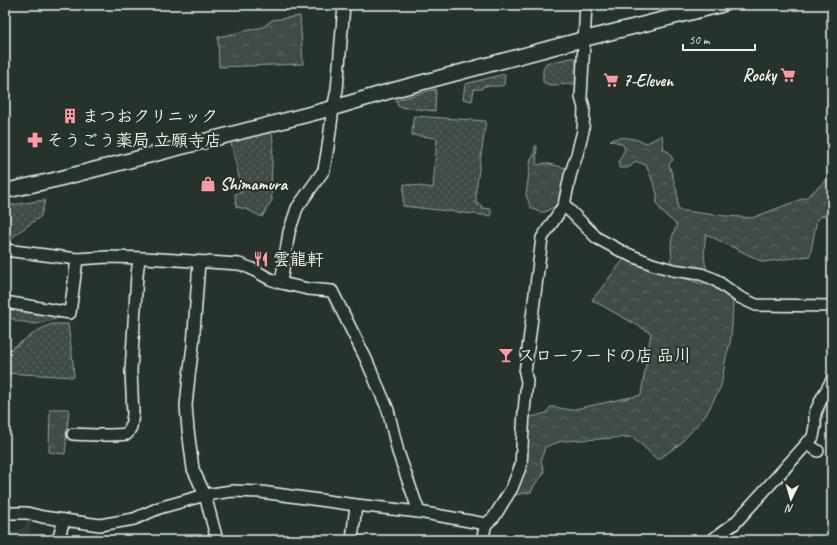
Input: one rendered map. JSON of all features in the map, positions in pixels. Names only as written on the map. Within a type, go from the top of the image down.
[{"type":"street","points":[[281,283],[290,232],[297,208],[324,170],[332,108],[337,90],[344,5]]},
{"type":"street","points":[[482,540],[486,524],[494,516],[512,488],[522,465],[524,411],[527,381],[525,373],[542,238],[564,205],[570,176],[583,131],[584,108],[581,97],[586,5]]},
{"type":"street","points":[[5,191],[54,180],[332,108],[390,91],[721,5]]},
{"type":"street","points":[[564,205],[598,238],[623,252],[652,264],[673,270],[700,274],[714,278],[739,297],[756,305],[832,306]]},
{"type":"street","points":[[5,250],[77,259],[108,257],[239,264],[250,268],[270,280],[308,289],[332,291],[366,359],[388,410],[398,452],[419,512]]},
{"type":"street","points":[[5,302],[70,312],[77,259]]},
{"type":"street","points":[[72,434],[96,436],[121,435],[127,434],[131,427],[133,414],[131,371],[139,259]]},
{"type":"street","points":[[199,262],[193,346],[186,406],[192,469],[205,495],[217,540]]},
{"type":"street","points":[[712,540],[735,523],[812,446],[815,413],[832,380]]},
{"type":"street","points":[[5,513],[27,513],[100,525],[134,519],[159,508],[205,495],[232,491],[261,492],[419,512],[486,524]]},
{"type":"street","points":[[352,540],[356,505]]},
{"type":"street","points":[[58,540],[64,520]]},
{"type":"shaded area","points":[[25,516],[35,519],[33,520],[26,540],[5,540],[5,534],[25,527],[27,520]]},
{"type":"green space","points":[[300,16],[303,64],[219,67],[218,37],[263,27],[272,20]]},
{"type":"green space","points":[[571,58],[576,59],[577,76],[576,81],[573,84],[552,85],[543,82],[543,70],[546,63]]},
{"type":"green space","points":[[505,74],[504,85],[483,86],[482,89],[474,89],[472,101],[463,99],[465,84]]},
{"type":"green space","points":[[436,89],[435,111],[399,107],[396,102],[396,100]]},
{"type":"green space","points":[[414,116],[486,121],[476,190],[476,203],[481,205],[482,208],[491,209],[491,216],[403,206],[404,184],[433,188],[437,138],[412,135]]},
{"type":"green space","points":[[271,128],[273,141],[272,200],[262,217],[246,209],[236,207],[235,194],[242,192],[242,190],[230,139]]},
{"type":"green space","points":[[662,135],[664,150],[669,152],[673,160],[669,164],[677,192],[678,210],[752,218],[807,197],[832,175],[832,211],[817,219],[810,256],[763,262],[706,234],[704,252],[707,271],[672,264],[670,259],[672,257],[671,249],[673,233],[677,225],[662,212],[657,204],[657,194],[646,165],[635,161],[628,168],[619,168],[619,161],[625,149],[622,144],[610,140],[624,138],[647,143]]},
{"type":"green space","points":[[535,146],[537,146],[536,164],[538,165],[545,163],[566,168],[567,171],[559,203],[545,212],[539,212],[531,208],[526,195],[531,158],[534,156]]},
{"type":"green space","points":[[45,200],[41,216],[15,235],[8,246],[5,246],[5,206]]},
{"type":"green space","points":[[624,259],[640,266],[726,290],[733,301],[732,325],[730,344],[721,386],[706,415],[680,444],[658,460],[633,437],[562,441],[545,447],[541,461],[544,470],[543,475],[535,484],[531,492],[515,495],[525,469],[528,440],[528,417],[547,413],[550,407],[570,410],[641,395],[651,333],[592,300]]},
{"type":"green space","points":[[5,306],[61,315],[60,318],[36,324],[17,321],[5,315]]},
{"type":"green space","points":[[52,324],[68,324],[74,377],[5,373],[5,353],[39,330]]},
{"type":"green space","points":[[50,409],[69,409],[65,454],[49,452]]},
{"type":"waterway","points":[[826,401],[832,393]]},
{"type":"waterway","points":[[819,432],[824,406]]},
{"type":"waterway","points":[[776,486],[805,454]]},
{"type":"waterway","points":[[724,540],[740,526],[755,509]]},
{"type":"place","name":"Rocky","points":[[788,75]]},
{"type":"place","name":"7-Eleven","points":[[611,80]]},
{"type":"place","name":"まつおクリニック","points":[[70,116]]},
{"type":"place","name":"そうごう薬局 立願寺店","points":[[35,140]]},
{"type":"place","name":"Shimamura","points":[[208,184]]},
{"type":"place","name":"雲龍軒","points":[[261,259]]},
{"type":"place","name":"スローフードの店 品川","points":[[506,355]]}]
